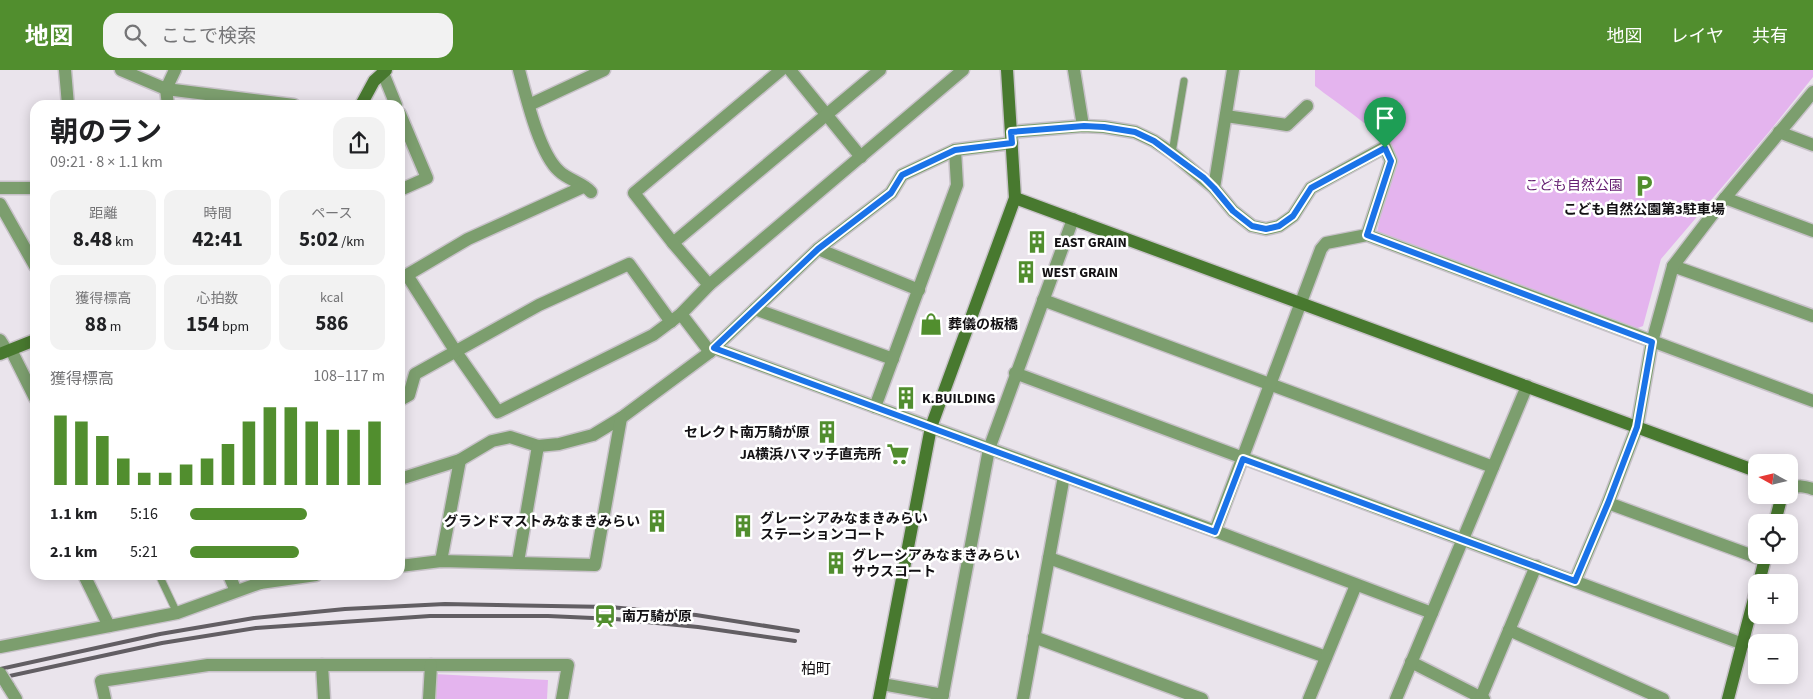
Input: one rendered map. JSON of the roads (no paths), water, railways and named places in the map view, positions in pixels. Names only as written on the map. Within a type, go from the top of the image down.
[{"type":"street","points":[[64,70],[67,100]]},
{"type":"street","points":[[121,70],[166,89],[254,100]]},
{"type":"street","points":[[167,100],[166,89],[175,70]]},
{"type":"street","points":[[519,70],[543,146],[558,171],[587,190],[468,239],[407,275],[456,352],[498,412],[653,335],[676,318],[709,285],[962,70]]},
{"type":"street","points":[[529,104],[604,70]]},
{"type":"street","points":[[709,285],[634,193],[781,70]]},
{"type":"street","points":[[790,70],[861,157]]},
{"type":"street","points":[[674,243],[880,70]]},
{"type":"street","points":[[879,699],[930,427],[1015,198],[1007,70]]},
{"type":"street","points":[[1074,70],[1084,126]]},
{"type":"street","points":[[1214,188],[1232,70]]},
{"type":"street","points":[[363,100],[368,90],[384,71]]},
{"type":"street","points":[[384,71],[394,100]]},
{"type":"street","points":[[1575,581],[1637,427],[1652,342],[1673,266],[1725,198],[1813,92]]},
{"type":"street","points":[[1226,116],[1288,124],[1307,106]]},
{"type":"street","points":[[405,126],[426,178],[405,188]]},
{"type":"street","points":[[405,477],[460,460],[492,441],[510,436],[538,446],[559,444],[593,435],[621,418],[712,350],[818,249],[891,193],[902,175],[955,150],[1011,137],[1084,126],[1135,132],[1154,141],[1172,153],[1214,188],[1233,211],[1252,226],[1266,229],[1279,226],[1293,216],[1311,188],[1385,148],[1391,161],[1367,235]]},
{"type":"street","points":[[1779,132],[1813,144]]},
{"type":"street","points":[[875,407],[957,185],[955,150]]},
{"type":"street","points":[[0,188],[30,188]]},
{"type":"street","points":[[1015,198],[1748,468]]},
{"type":"street","points":[[1725,198],[1813,231]]},
{"type":"street","points":[[0,204],[30,257]]},
{"type":"street","points":[[882,684],[943,697],[989,449],[1073,219]]},
{"type":"street","points":[[1215,532],[1321,249],[1326,243],[1367,235],[1813,401]]},
{"type":"street","points":[[818,249],[919,290]]},
{"type":"street","points":[[405,397],[409,395],[415,374],[539,305],[629,260],[676,318],[712,350],[930,427],[1432,613]]},
{"type":"street","points":[[1673,266],[1813,316]]},
{"type":"street","points":[[1043,300],[1493,467]]},
{"type":"street","points":[[755,309],[893,359]]},
{"type":"street","points":[[0,340],[30,390]]},
{"type":"street","points":[[6,351],[30,342]]},
{"type":"street","points":[[1015,374],[1743,644]]},
{"type":"street","points":[[1396,699],[1527,386]]},
{"type":"street","points":[[405,565],[441,561],[595,564],[621,418]]},
{"type":"street","points":[[518,562],[538,446]]},
{"type":"street","points":[[441,561],[460,460]]},
{"type":"street","points":[[1023,699],[1064,476]]},
{"type":"street","points":[[1798,486],[1813,489]]},
{"type":"street","points":[[1608,503],[1748,551]]},
{"type":"street","points":[[1048,558],[1326,657]]},
{"type":"street","points":[[1411,662],[1482,698],[1536,566]]},
{"type":"street","points":[[86,580],[109,626]]},
{"type":"street","points":[[231,580],[236,591]]},
{"type":"street","points":[[0,647],[177,613],[262,580]]},
{"type":"street","points":[[1309,699],[1356,585]]},
{"type":"street","points":[[1728,699],[1748,624]]},
{"type":"street","points":[[1509,630],[1663,699]]},
{"type":"street","points":[[1034,637],[1202,699]]},
{"type":"street","points":[[105,699],[102,681],[208,665],[568,665],[562,699]]},
{"type":"street","points":[[322,665],[324,699]]},
{"type":"street","points":[[429,699],[431,665]]},
{"type":"street","points":[[0,673],[16,699]]},
{"type":"lane","points":[[1172,153],[1184,81]]},
{"type":"lane","points":[[161,580],[177,613]]},
{"type":"railway","points":[[0,669],[160,634],[254,618],[345,609],[445,604],[610,607],[696,615],[798,631]]},
{"type":"railway","points":[[0,678],[162,643],[256,628],[430,616],[548,616],[615,619],[698,627],[795,641]]},
{"type":"place","name":"こども自然公園第3駐車場","points":[[1644,186]]},
{"type":"place","name":"EAST GRAIN","points":[[1037,242]]},
{"type":"place","name":"WEST GRAIN","points":[[1026,272]]},
{"type":"place","name":"葬儀の板橋","points":[[931,324]]},
{"type":"place","name":"K.BUILDING","points":[[906,398]]},
{"type":"place","name":"セレクト南万騎が原","points":[[827,432]]},
{"type":"place","name":"JA横浜ハマッ子直売所","points":[[898,454]]},
{"type":"place","name":"グランドマストみなまきみらい","points":[[657,521]]},
{"type":"place","name":"グレーシアみなまきみらい ステーションコート","points":[[743,526]]},
{"type":"place","name":"グレーシアみなまきみらい サウスコート","points":[[836,563]]},
{"type":"place","name":"南万騎が原","points":[[605,616]]},
{"type":"district","name":"柏町","points":[[816,669]]},
{"type":"park label","name":"こども自然公園","points":[[1574,185]]}]
